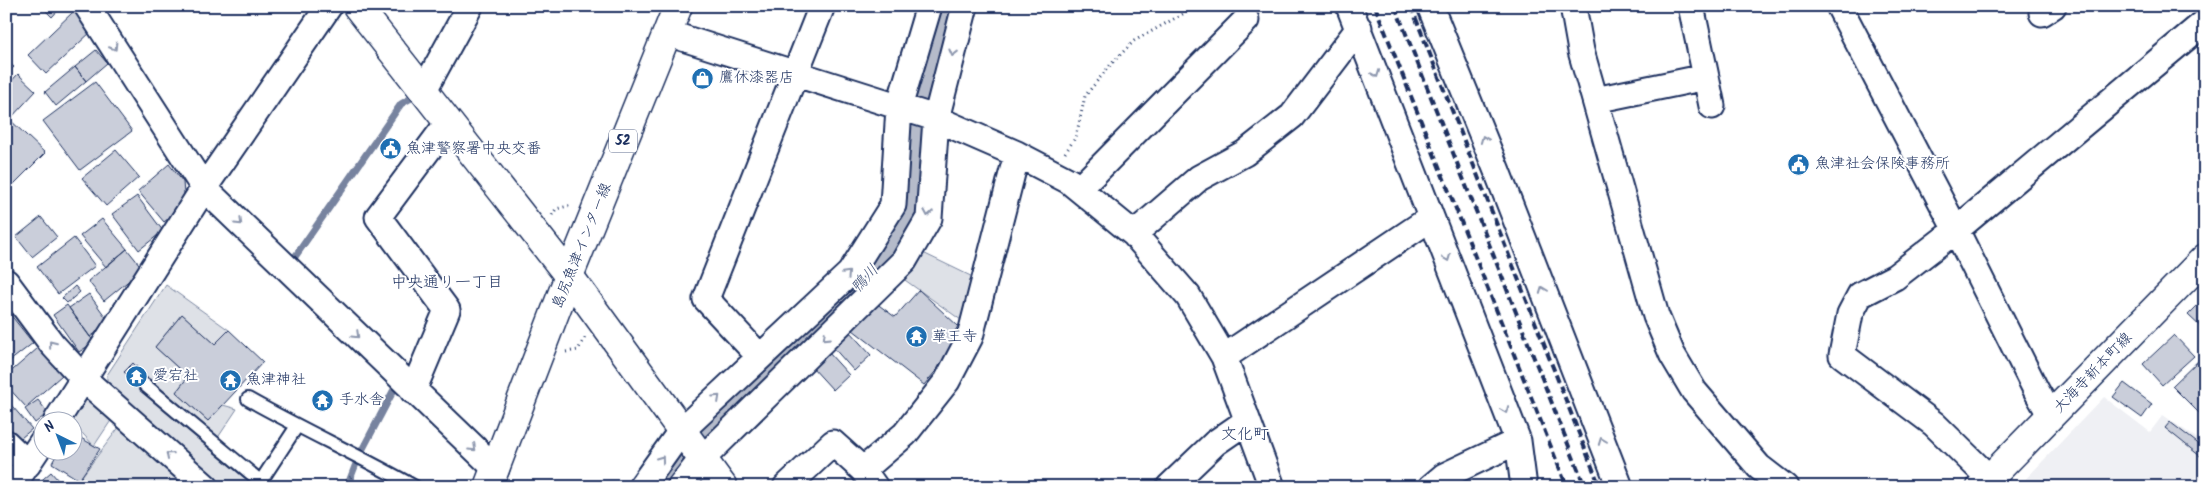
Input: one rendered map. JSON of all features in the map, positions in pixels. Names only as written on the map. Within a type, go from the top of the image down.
[{"type":"main road","points":[[357,6],[570,276],[723,487]]},
{"type":"main road","name":"島尻魚津インター線","points":[[492,478],[678,6]]},
{"type":"main road","name":"大海寺新本町線","points":[[1985,482],[2205,258]]},
{"type":"street","points":[[88,6],[204,188],[413,391],[492,478]]},
{"type":"street","points":[[64,410],[204,188],[329,6]]},
{"type":"street","points":[[424,90],[470,6]]},
{"type":"street","points":[[760,357],[706,299],[822,6]]},
{"type":"street","points":[[680,487],[690,443],[760,357],[850,272],[893,205],[902,108],[929,6]]},
{"type":"street","points":[[641,487],[904,261],[929,218],[934,118],[965,6]]},
{"type":"street","points":[[1430,6],[1497,170],[1620,487]]},
{"type":"street","points":[[1573,6],[1581,51],[1594,100],[1656,316],[1672,354],[1694,391],[1759,468],[1785,487]]},
{"type":"street","points":[[1691,6],[1712,106]]},
{"type":"street","points":[[1839,6],[1956,230],[2031,381],[2051,416]]},
{"type":"street","points":[[1354,17],[1518,441],[1524,487]]},
{"type":"street","points":[[1134,234],[1199,178],[1245,153],[1292,116],[1354,17]]},
{"type":"street","points":[[1079,188],[1246,20]]},
{"type":"street","points":[[1985,482],[1934,424],[1842,354],[1850,314],[1860,295],[1895,276],[1956,230],[2205,22]]},
{"type":"street","points":[[667,33],[934,118],[1017,154],[1069,180],[1134,234],[1188,296],[1224,357],[1272,487]]},
{"type":"street","points":[[1594,100],[1706,77]]},
{"type":"street","points":[[413,391],[447,310],[378,216],[448,123]]},
{"type":"street","points":[[786,487],[833,443],[869,478],[947,381],[970,337],[1017,154]]},
{"type":"street","points":[[1224,357],[1432,218]]},
{"type":"street","points":[[6,282],[52,344],[84,380],[206,487]]},
{"type":"street","points":[[1169,487],[1215,443],[1247,421]]},
{"type":"street","points":[[1432,487],[1444,476],[1518,441]]},
{"type":"street","points":[[6,443],[28,464]]},
{"type":"street","points":[[12,487],[32,458]]},
{"type":"lane","points":[[145,386],[258,484],[297,426]]},
{"type":"lane","points":[[248,399],[415,487]]},
{"type":"path","points":[[1052,172],[1076,137],[1086,96],[1112,63],[1134,41],[1197,6]]},
{"type":"shaded area","points":[[919,251],[979,280],[968,325],[902,278]]},
{"type":"shaded area","points":[[166,285],[229,330],[215,344],[182,314],[155,347],[188,377],[176,392],[208,421],[223,405],[237,409],[217,439],[258,471],[246,487],[225,487],[107,383],[107,375]]},
{"type":"shaded area","points":[[92,387],[118,410],[94,446],[82,433],[82,410],[77,410]]},
{"type":"shaded area","points":[[2104,397],[2150,432],[2163,415],[2205,444],[2205,487],[2018,487]]},
{"type":"shaded area","points":[[126,418],[192,487],[86,487],[79,480]]},
{"type":"building","points":[[41,6],[62,6],[52,17]]},
{"type":"building","points":[[74,11],[92,31],[46,74],[28,55]]},
{"type":"building","points":[[96,50],[107,63],[86,81],[75,67]]},
{"type":"building","points":[[6,60],[14,67],[6,75]]},
{"type":"building","points":[[75,67],[86,81],[56,106],[45,92]]},
{"type":"building","points":[[18,74],[36,91],[10,119],[6,116],[6,87]]},
{"type":"building","points":[[95,82],[132,131],[80,170],[43,121]]},
{"type":"building","points":[[6,116],[45,153],[6,192]]},
{"type":"building","points":[[116,150],[139,177],[106,206],[82,178]]},
{"type":"building","points":[[169,164],[183,182],[185,205],[164,222],[138,191]]},
{"type":"building","points":[[137,196],[163,231],[139,250],[112,214]]},
{"type":"building","points":[[41,217],[57,237],[32,257],[16,237]]},
{"type":"building","points":[[102,219],[127,249],[106,267],[80,236]]},
{"type":"building","points":[[74,238],[95,266],[58,294],[37,267]]},
{"type":"building","points":[[127,249],[143,269],[104,301],[88,281]]},
{"type":"building","points":[[75,286],[80,292],[67,303],[62,298]]},
{"type":"building","points":[[919,290],[958,326],[954,333],[962,340],[924,385],[853,330],[876,303],[895,317]]},
{"type":"building","points":[[89,294],[110,323],[90,337],[69,308]]},
{"type":"building","points":[[2205,298],[2205,331],[2188,315]]},
{"type":"building","points":[[67,305],[94,342],[79,352],[53,315]]},
{"type":"building","points":[[6,309],[33,343],[10,361],[6,357]]},
{"type":"building","points":[[182,314],[215,344],[229,330],[263,362],[208,421],[176,392],[188,377],[155,347]]},
{"type":"building","points":[[849,331],[871,355],[854,371],[832,346]]},
{"type":"building","points":[[2174,335],[2194,356],[2162,385],[2143,364]]},
{"type":"building","points":[[38,348],[62,375],[26,407],[6,385],[6,376]]},
{"type":"building","points":[[828,352],[849,375],[833,390],[812,367]]},
{"type":"building","points":[[2201,358],[2205,362],[2205,419],[2172,386]]},
{"type":"building","points":[[133,363],[145,375],[135,383],[124,372]]},
{"type":"building","points":[[2124,383],[2152,404],[2142,418],[2113,397]]},
{"type":"building","points":[[6,399],[32,429],[16,442],[6,431]]},
{"type":"building","points":[[38,400],[46,410],[32,410],[32,419],[25,409]]},
{"type":"building","points":[[2170,422],[2205,449],[2205,460],[2165,428]]},
{"type":"building","points":[[82,439],[100,449],[79,480],[52,463],[54,460],[82,460]]},
{"type":"building","points":[[51,472],[64,487],[37,487],[36,485]]},
{"type":"waterway","name":"鴨川","points":[[657,487],[664,477],[861,284],[900,239],[919,203],[929,87],[951,6]]},
{"type":"waterway","points":[[290,264],[401,104],[418,94]]},
{"type":"waterway","points":[[347,487],[359,456],[399,380]]},
{"type":"railway","points":[[1375,6],[1567,487]]},
{"type":"railway","points":[[1395,6],[1585,487]]},
{"type":"railway","points":[[1411,6],[1600,487]]},
{"type":"place","name":"鷹休漆器店","points":[[703,78]]},
{"type":"place","name":"魚津警察署中央交番","points":[[390,149]]},
{"type":"place","name":"魚津社会保険事務所","points":[[1799,164]]},
{"type":"place","name":"華王寺","points":[[916,337]]},
{"type":"place","name":"愛宕社","points":[[137,376]]},
{"type":"place","name":"魚津神社","points":[[230,380]]},
{"type":"place","name":"手水舎","points":[[323,400]]},
{"type":"district","name":"中央通り一丁目","points":[[447,282]]},
{"type":"district","name":"文化町","points":[[1245,434]]}]
